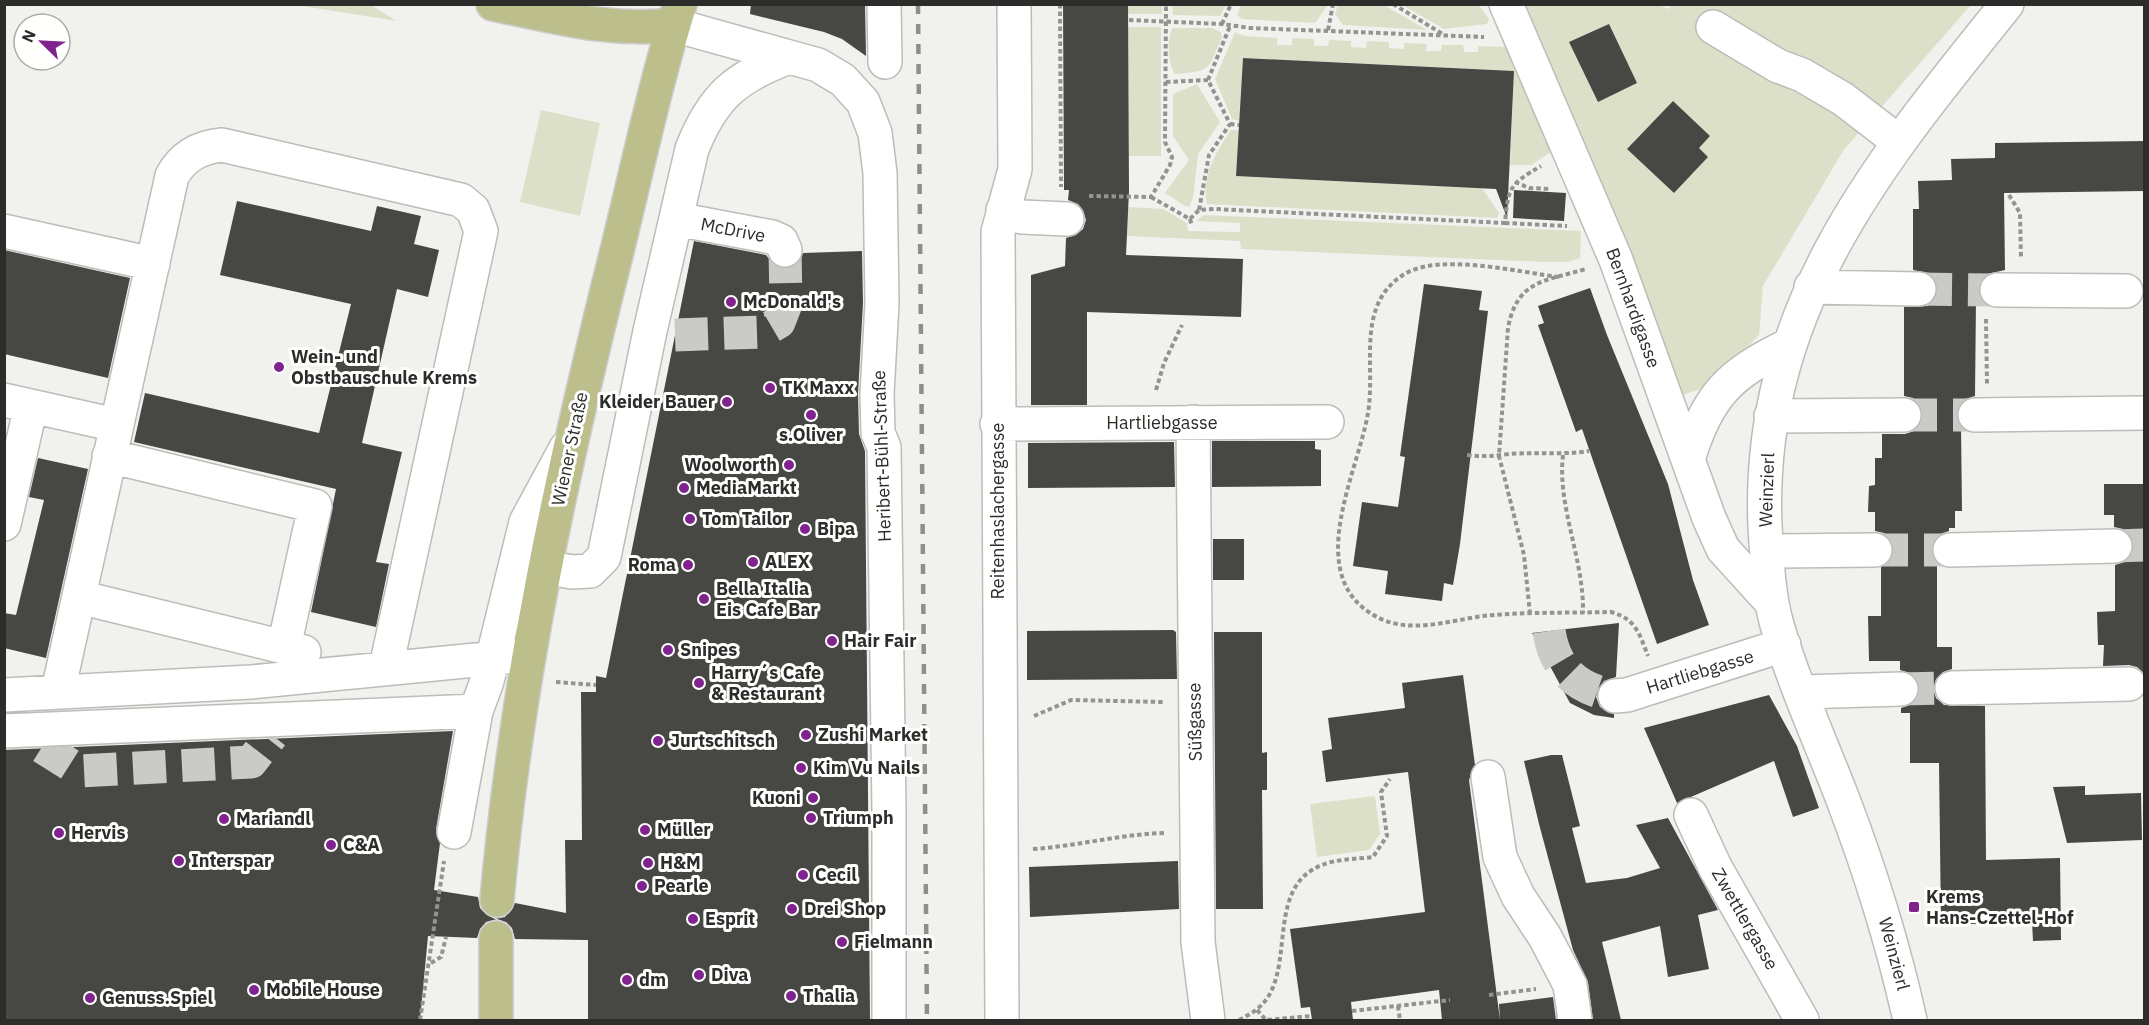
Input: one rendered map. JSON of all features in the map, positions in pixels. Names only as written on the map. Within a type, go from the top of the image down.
[{"type":"main road","points":[[492,4],[607,27],[641,28],[677,14]]},
{"type":"main road","points":[[643,4],[677,14]]},
{"type":"main road","name":"Wiener Straße","points":[[497,900],[527,655],[573,436],[677,14]]},
{"type":"main road","points":[[496,938],[496,1020]]},
{"type":"street","points":[[885,4],[885,62]]},
{"type":"street","name":"Reitenhaslachergasse","points":[[1002,1020],[997,424],[998,232],[1015,169],[1014,4]]},
{"type":"street","name":"Bernhardigasse","points":[[1506,4],[1616,260],[1708,518],[1723,549],[1772,603]]},
{"type":"street","name":"Weinzierl","points":[[1910,1020],[1884,915],[1784,645],[1772,603],[1764,485],[1771,416],[1789,345],[1811,287],[1848,216],[1899,142],[2007,4]]},
{"type":"street","name":"Heribert-Bühl-Straße","points":[[677,14],[789,57],[818,65],[843,80],[863,102],[875,133],[880,173],[882,291],[872,433],[884,447],[884,812],[889,1020]]},
{"type":"street","points":[[1713,27],[1778,66],[1802,75],[1843,99],[1899,142]]},
{"type":"street","points":[[545,567],[572,572],[590,571],[604,557],[663,333],[676,219],[692,149],[704,121],[720,96],[743,78],[789,57]]},
{"type":"street","points":[[58,691],[172,176],[180,160],[207,146],[222,145],[461,200],[473,210],[481,231],[479,248],[379,668]]},
{"type":"street","points":[[1003,210],[1022,217],[1071,203]]},
{"type":"street","name":"McDrive","points":[[676,219],[772,237],[781,241],[785,250]]},
{"type":"street","points":[[4,231],[153,264]]},
{"type":"street","points":[[1811,287],[1919,289]]},
{"type":"street","points":[[2001,296],[2126,291]]},
{"type":"street","points":[[1688,459],[1699,424],[1719,391],[1743,369],[1789,345]]},
{"type":"street","points":[[4,524],[18,403],[116,425]]},
{"type":"street","points":[[1982,415],[2145,413]]},
{"type":"street","points":[[1771,416],[1904,415]]},
{"type":"street","name":"Süßgasse","points":[[1193,422],[1198,942],[1208,1020]]},
{"type":"street","name":"Hartliebgasse","points":[[997,424],[1327,422]]},
{"type":"street","points":[[449,846],[476,711],[492,658],[526,522],[573,436]]},
{"type":"street","points":[[109,456],[315,506],[284,647]]},
{"type":"street","points":[[1950,550],[2115,546]]},
{"type":"street","points":[[1767,551],[1875,550]]},
{"type":"street","points":[[78,597],[379,668]]},
{"type":"street","name":"Hartliebgasse","points":[[1615,696],[1659,685],[1784,645]]},
{"type":"street","points":[[4,695],[251,682],[527,655]]},
{"type":"street","points":[[1952,688],[2129,684]]},
{"type":"street","points":[[1801,692],[1901,690]]},
{"type":"street","points":[[21,736],[279,727],[476,711]]},
{"type":"street","points":[[1488,777],[1500,857],[1518,896],[1545,937],[1570,985],[1575,1020]]},
{"type":"street","name":"Zwettlergasse","points":[[1691,816],[1715,867],[1802,1020]]},
{"type":"path","points":[[1060,4],[1071,203],[1151,198],[1190,219],[1192,226]]},
{"type":"path","points":[[1151,198],[1170,165],[1172,157],[1165,142],[1166,4]]},
{"type":"path","points":[[1222,24],[1231,4]]},
{"type":"path","points":[[1328,30],[1333,4]]},
{"type":"path","points":[[1392,4],[1448,37]]},
{"type":"path","points":[[1129,20],[1448,37],[1521,37]]},
{"type":"path","points":[[1230,26],[1208,80],[1230,124]]},
{"type":"path","points":[[1166,82],[1208,80]]},
{"type":"path","points":[[1230,124],[1239,125]]},
{"type":"path","points":[[1190,219],[1199,210],[1205,166],[1209,155],[1230,124]]},
{"type":"path","points":[[1505,223],[1507,201],[1514,181],[1569,149]]},
{"type":"path","points":[[1982,415],[2001,296],[2020,213],[2009,195]]},
{"type":"path","points":[[1199,210],[1214,208],[1603,228]]},
{"type":"path","points":[[1530,614],[1524,555],[1499,456],[1511,310],[1517,297],[1527,288],[1616,260]]},
{"type":"path","points":[[1559,277],[1442,262],[1421,266],[1403,274],[1379,298],[1371,329],[1368,411],[1361,444],[1344,496],[1340,524],[1341,571],[1348,590],[1362,608],[1379,618],[1403,626],[1424,626],[1494,615],[1611,612],[1626,616],[1636,627],[1659,685]]},
{"type":"path","points":[[1147,423],[1164,363],[1182,325]]},
{"type":"path","points":[[1467,455],[1563,455],[1589,451]]},
{"type":"path","points":[[1563,455],[1564,498],[1582,580],[1582,613]]},
{"type":"path","points":[[552,681],[596,685]]},
{"type":"path","points":[[1031,717],[1071,700],[1194,703]]},
{"type":"path","points":[[1239,1020],[1257,1010],[1268,997],[1276,979],[1281,957],[1283,923],[1290,899],[1303,878],[1322,865],[1372,857],[1386,836],[1381,792],[1390,779]]},
{"type":"path","points":[[1023,850],[1066,847],[1138,834],[1196,832]]},
{"type":"path","points":[[420,1020],[449,846]]},
{"type":"path","points":[[430,964],[441,957],[446,937]]},
{"type":"path","points":[[1489,995],[1516,992]]},
{"type":"path","points":[[1352,1011],[1450,1000]]},
{"type":"path","points":[[1398,1006],[1401,1020]]},
{"type":"path","points":[[1257,1010],[1266,1020],[1311,1016]]},
{"type":"green space","points":[[1172,4],[1226,5],[1220,16],[1173,15]]},
{"type":"green space","points":[[1241,4],[1328,5],[1315,23],[1242,19],[1237,15]]},
{"type":"green space","points":[[1657,4],[1668,9],[1672,4],[1971,5],[1843,151],[1763,286],[1759,335],[1710,386],[1676,397],[1521,5]]},
{"type":"green space","points":[[296,5],[371,5],[397,21]]},
{"type":"green space","points":[[1128,5],[1162,5],[1162,14],[1128,14]]},
{"type":"green space","points":[[1338,5],[1384,5],[1427,30],[1343,25],[1335,14]]},
{"type":"green space","points":[[1402,5],[1479,5],[1489,19],[1487,24],[1444,29]]},
{"type":"green space","points":[[1128,27],[1161,27],[1161,156],[1129,156]]},
{"type":"green space","points":[[1173,28],[1212,28],[1221,32],[1222,37],[1214,57],[1207,67],[1196,72],[1175,74],[1169,51],[1169,38]]},
{"type":"green space","points":[[1235,32],[1244,36],[1277,38],[1277,45],[1292,45],[1292,38],[1314,39],[1314,46],[1328,46],[1329,40],[1351,41],[1351,47],[1366,48],[1367,41],[1389,42],[1389,48],[1404,49],[1404,43],[1427,44],[1426,51],[1441,51],[1442,45],[1463,45],[1464,52],[1478,52],[1478,46],[1506,47],[1515,71],[1554,150],[1531,165],[1510,165],[1514,71],[1243,58],[1239,121],[1232,119],[1215,79]]},
{"type":"green space","points":[[1197,84],[1220,122],[1198,154],[1193,198],[1189,207],[1165,193],[1189,160],[1173,136],[1173,94]]},
{"type":"green space","points":[[541,110],[600,123],[580,216],[520,202]]},
{"type":"green space","points":[[1231,130],[1239,130],[1236,175],[1482,188],[1499,213],[1497,218],[1207,204],[1208,174],[1215,156]]},
{"type":"green space","points":[[1128,207],[1163,209],[1187,223],[1188,231],[1240,232],[1240,223],[1196,221],[1204,215],[1581,231],[1580,258],[1568,262],[1546,262],[1241,249],[1240,241],[1127,236]]},
{"type":"green space","points":[[1375,796],[1380,834],[1369,850],[1317,857],[1310,804]]},
{"type":"building","points":[[751,4],[865,4],[866,56],[842,39],[824,32],[750,14]]},
{"type":"building","points":[[1063,4],[1128,4],[1129,191],[1126,255],[1243,259],[1241,317],[1087,312],[1087,405],[1031,405],[1031,275],[1065,266],[1066,238],[1076,235],[1083,229],[1086,220],[1078,204],[1068,200],[1069,190],[1064,190]]},
{"type":"building","points":[[1609,24],[1637,83],[1598,102],[1569,42]]},
{"type":"building","points":[[1243,58],[1514,71],[1507,218],[1496,189],[1236,176]]},
{"type":"building","points":[[1673,101],[1710,136],[1699,148],[1708,157],[1674,193],[1627,149]]},
{"type":"building","points":[[2145,141],[2145,191],[2004,193],[2005,270],[1987,274],[1978,289],[1981,299],[1976,299],[1975,396],[1965,399],[1959,405],[1956,415],[1961,427],[1962,511],[1955,511],[1955,528],[1949,528],[1949,531],[1940,534],[1931,550],[1937,563],[1937,647],[1952,647],[1952,669],[1943,672],[1936,679],[1933,689],[1936,698],[1944,705],[1985,706],[1986,860],[2060,858],[2061,940],[2033,941],[2032,922],[1941,925],[1939,763],[1910,763],[1910,713],[1901,713],[1901,708],[1910,705],[1917,698],[1920,688],[1917,680],[1910,673],[1900,670],[1900,661],[1869,661],[1868,616],[1881,616],[1881,567],[1891,560],[1894,550],[1891,540],[1884,533],[1875,531],[1875,512],[1868,512],[1869,486],[1875,485],[1875,458],[1882,458],[1882,434],[1905,434],[1914,431],[1921,424],[1923,414],[1920,405],[1913,398],[1904,396],[1904,307],[1928,306],[1935,299],[1938,290],[1936,280],[1929,273],[1913,270],[1913,209],[1919,209],[1918,181],[1952,180],[1951,159],[1995,158],[1995,143]]},
{"type":"building","points":[[1514,190],[1566,193],[1564,221],[1513,218]]},
{"type":"building","points":[[237,201],[371,231],[377,206],[421,216],[414,244],[439,250],[428,297],[397,289],[362,443],[402,452],[376,562],[389,564],[376,627],[311,612],[336,489],[134,442],[145,393],[319,433],[351,304],[220,275]]},
{"type":"building","name":"ALEX","points":[[694,241],[766,255],[774,265],[784,269],[793,267],[800,261],[803,253],[862,251],[863,303],[858,394],[859,434],[865,451],[870,1020],[588,1020],[588,940],[515,939],[512,928],[506,922],[497,919],[486,922],[477,938],[428,936],[420,1020],[4,1020],[4,750],[453,731],[436,829],[440,843],[434,890],[478,897],[480,908],[495,919],[505,917],[515,903],[566,913],[565,840],[582,840],[581,692],[596,692],[596,676],[606,678]]},
{"type":"building","points":[[4,250],[130,278],[108,378],[4,354]]},
{"type":"building","points":[[1424,284],[1482,291],[1479,310],[1488,311],[1460,544],[1453,585],[1444,583],[1442,601],[1385,594],[1388,571],[1353,566],[1362,502],[1398,507],[1405,457],[1400,456]]},
{"type":"building","points":[[1590,288],[1668,484],[1693,580],[1709,625],[1657,644],[1582,429],[1576,432],[1538,325],[1544,323],[1538,306]]},
{"type":"building","points":[[1212,441],[1315,441],[1315,449],[1321,450],[1321,486],[1212,487]]},
{"type":"building","points":[[1174,442],[1175,487],[1028,488],[1028,443]]},
{"type":"building","points":[[38,458],[88,469],[46,658],[4,648],[4,613],[16,615],[44,500],[29,497]]},
{"type":"building","points":[[2104,484],[2145,484],[2145,674],[2137,667],[2129,665],[2103,666],[2104,645],[2098,645],[2097,612],[2115,611],[2115,565],[2125,562],[2134,546],[2131,536],[2123,529],[2114,527],[2114,515],[2104,515]]},
{"type":"building","points":[[1213,539],[1244,539],[1244,580],[1213,580]]},
{"type":"building","points":[[1619,623],[1616,677],[1604,681],[1596,697],[1600,707],[1614,714],[1614,718],[1594,715],[1570,703],[1532,633]]},
{"type":"building","points":[[1173,630],[1176,632],[1177,679],[1027,680],[1027,631]]},
{"type":"building","points":[[1214,632],[1262,632],[1262,753],[1267,752],[1267,790],[1262,790],[1263,909],[1216,909]]},
{"type":"building","points":[[1463,675],[1475,765],[1469,780],[1500,1020],[1442,1020],[1439,990],[1351,1002],[1353,1020],[1312,1020],[1310,1007],[1301,1008],[1290,929],[1425,912],[1408,772],[1326,782],[1322,751],[1332,749],[1328,718],[1405,708],[1402,683]]},
{"type":"building","points":[[1769,695],[1797,746],[1819,808],[1793,817],[1774,761],[1677,803],[1644,728]]},
{"type":"building","points":[[1562,755],[1580,826],[1572,828],[1586,883],[1627,878],[1660,868],[1636,825],[1668,818],[1718,910],[1698,915],[1709,969],[1668,977],[1660,926],[1602,942],[1621,1020],[1593,1020],[1588,982],[1573,950],[1539,824],[1524,761]]},
{"type":"building","points":[[2085,786],[2085,795],[2141,793],[2142,840],[2067,843],[2053,787]]},
{"type":"building","points":[[1178,861],[1179,909],[1030,917],[1029,867]]},
{"type":"building","points":[[1553,997],[1556,1020],[1500,1020],[1499,1004]]},
{"type":"tunnel","points":[[675,335],[762,332],[779,322],[786,304],[785,250]]},
{"type":"tunnel","points":[[1919,289],[1997,290]]},
{"type":"tunnel","points":[[1904,415],[1975,415]]},
{"type":"tunnel","points":[[2115,546],[2144,545]]},
{"type":"tunnel","points":[[1875,550],[1950,550]]},
{"type":"tunnel","points":[[1549,631],[1556,657],[1570,676],[1590,688],[1615,696]]},
{"type":"tunnel","points":[[1901,689],[1952,688]]},
{"type":"tunnel","points":[[42,747],[80,771],[251,762],[272,735]]},
{"type":"railway","points":[[918,4],[927,1020]]},
{"type":"place","name":"McDonald's","points":[[731,302]]},
{"type":"place","name":"Wein- und Obstbauschule Krems","points":[[279,367]]},
{"type":"place","name":"TK Maxx","points":[[770,388]]},
{"type":"place","name":"Kleider Bauer","points":[[727,402]]},
{"type":"place","name":"s.Oliver","points":[[811,415]]},
{"type":"place","name":"Woolworth","points":[[789,465]]},
{"type":"place","name":"MediaMarkt","points":[[684,488]]},
{"type":"place","name":"Tom Tailor","points":[[690,519]]},
{"type":"place","name":"Bipa","points":[[805,529]]},
{"type":"place","name":"ALEX","points":[[753,562]]},
{"type":"place","name":"Roma","points":[[688,565]]},
{"type":"place","name":"Bella Italia Eis Cafe Bar","points":[[704,599]]},
{"type":"place","name":"Hair Fair","points":[[832,641]]},
{"type":"place","name":"Snipes","points":[[668,650]]},
{"type":"place","name":"Harry´s Cafe & Restaurant","points":[[699,683]]},
{"type":"place","name":"Zushi Market","points":[[806,735]]},
{"type":"place","name":"Jurtschitsch","points":[[658,741]]},
{"type":"place","name":"Kim Vu Nails","points":[[801,768]]},
{"type":"place","name":"Kuoni","points":[[813,798]]},
{"type":"place","name":"Triumph","points":[[811,818]]},
{"type":"place","name":"Mariandl","points":[[224,819]]},
{"type":"place","name":"Müller","points":[[645,830]]},
{"type":"place","name":"Hervis","points":[[59,833]]},
{"type":"place","name":"C&A","points":[[331,845]]},
{"type":"place","name":"Interspar","points":[[179,861]]},
{"type":"place","name":"H&M","points":[[648,863]]},
{"type":"place","name":"Cecil","points":[[803,875]]},
{"type":"place","name":"Pearle","points":[[642,886]]},
{"type":"place","name":"Krems Hans-Czettel-Hof","points":[[1914,907]]},
{"type":"place","name":"Drei Shop","points":[[792,909]]},
{"type":"place","name":"Esprit","points":[[693,919]]},
{"type":"place","name":"Fielmann","points":[[842,942]]},
{"type":"place","name":"Diva","points":[[699,975]]},
{"type":"place","name":"dm","points":[[627,980]]},
{"type":"place","name":"Mobile House","points":[[254,990]]},
{"type":"place","name":"Thalia","points":[[791,996]]},
{"type":"place","name":"Genuss.Spiel","points":[[90,998]]}]
